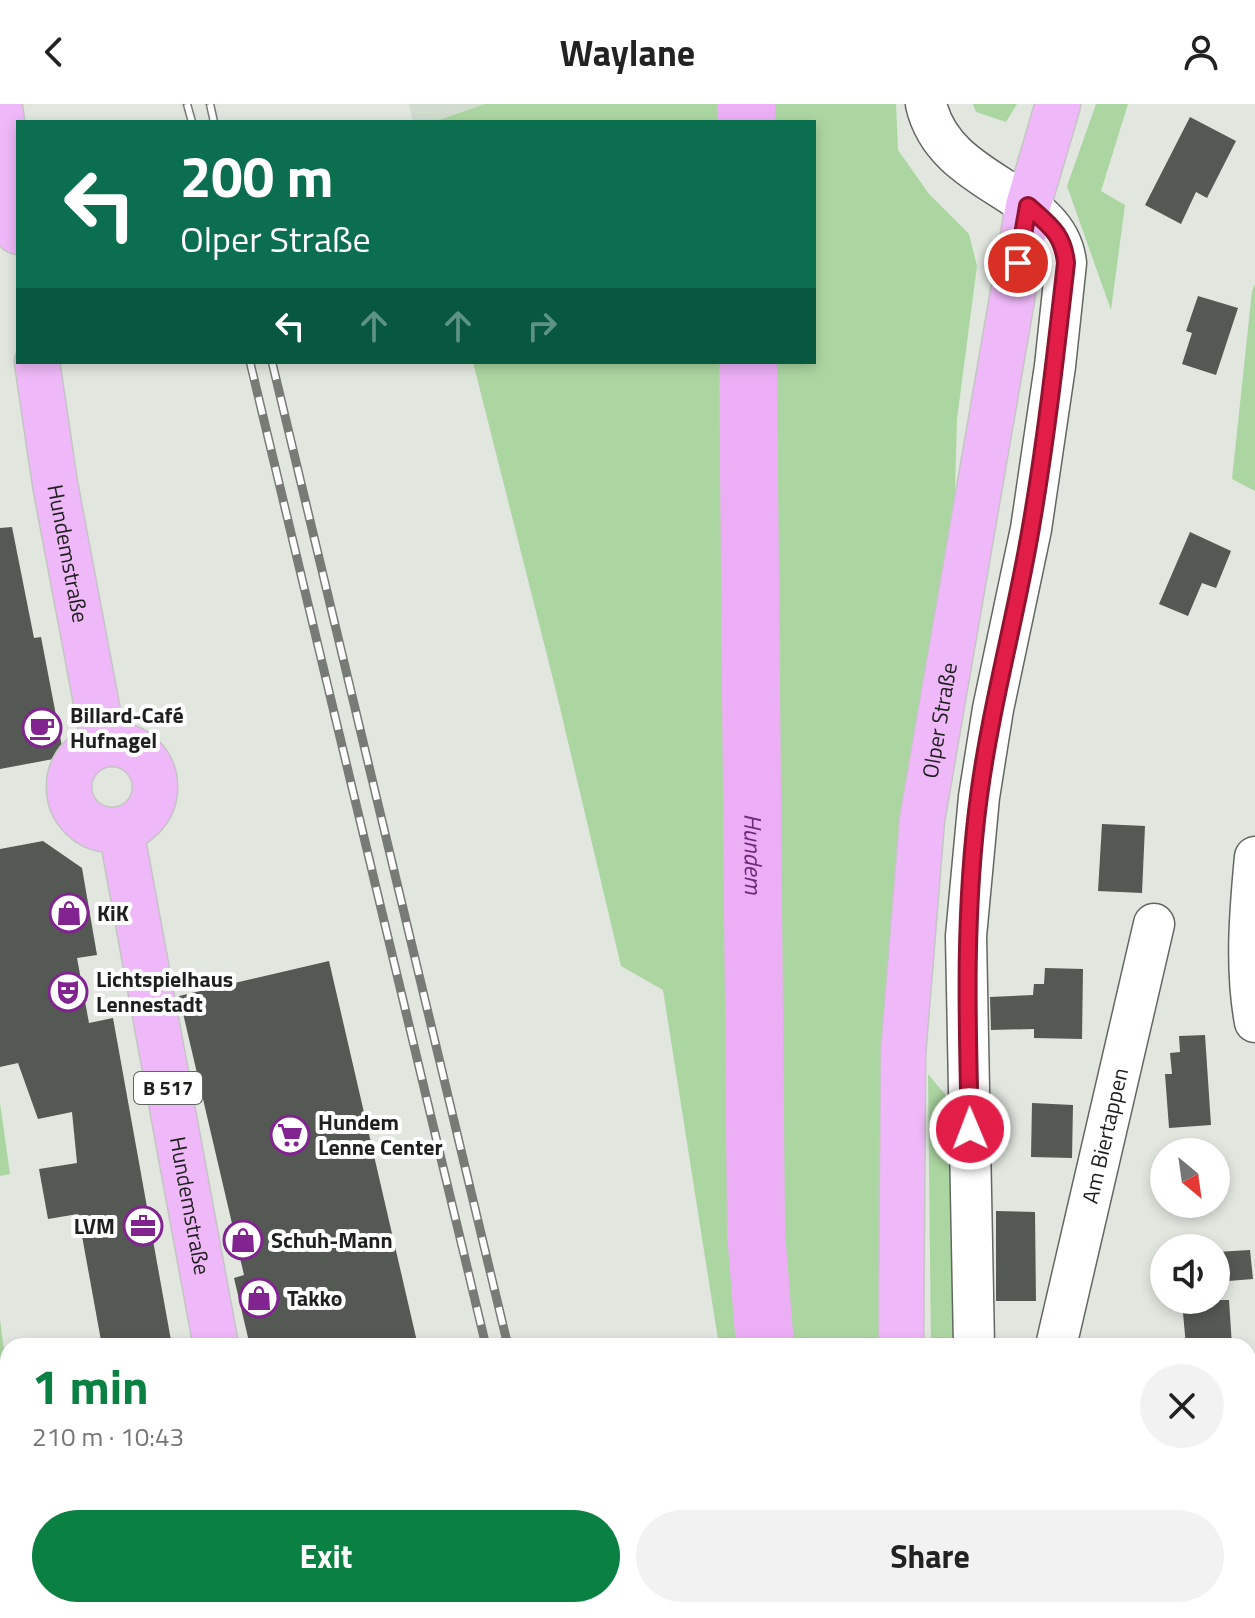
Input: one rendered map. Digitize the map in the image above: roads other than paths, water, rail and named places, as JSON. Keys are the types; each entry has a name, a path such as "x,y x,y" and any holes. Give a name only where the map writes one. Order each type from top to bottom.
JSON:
{"main road":[{"name":"Olper Straße","path":"901,1338 903,1054 922,820 1028,206 1058,104"},
{"path":"0,108 16,218"},
{"name":"Hundemstraße","path":"37,364 55,484 104,744"},
{"path":"117,743 131,747 151,765 155,779 156,792 144,817 121,830 107,830 82,819 69,795 73,768 91,749 104,744 117,743"},
{"name":"Hundemstraße","path":"121,830 215,1338"}],"street":[{"path":"926,104 938,136 956,157 1028,206 1059,234 1066,263 1055,366 1031,529 993,709 979,797 966,936 974,1338"},
{"path":"1255,857 1250,907 1255,1022"},
{"name":"Am Biertappen","path":"1058,1338 1154,924"}],"waterway":[{"name":"Hundem","path":"746,104 746,120"},
{"name":"Hundem","path":"748,364 756,1232 764,1338"}],"railway":[{"path":"187,104 191,120"},
{"path":"210,104 214,120"},
{"path":"250,364 484,1338"},
{"path":"272,364 506,1338"}],"place":[{"name":"Billard-Café Hufnagel","path":"42,728"},
{"name":"KiK","path":"69,913"},
{"name":"Lichtspielhaus Lennestadt","path":"68,992"},
{"name":"Hundem Lenne Center","path":"290,1135"},
{"name":"LVM","path":"143,1226"},
{"name":"Schuh-Mann","path":"243,1240"},
{"name":"Takko","path":"259,1298"}]}
